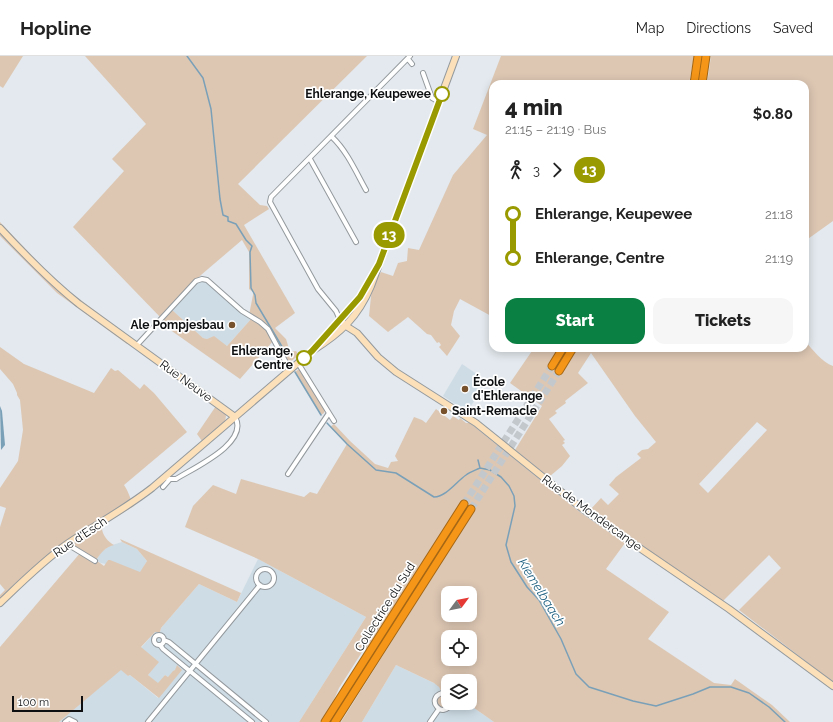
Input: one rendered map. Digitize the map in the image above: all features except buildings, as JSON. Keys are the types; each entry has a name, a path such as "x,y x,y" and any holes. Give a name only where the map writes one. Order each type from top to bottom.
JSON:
{"highway":[{"path":"695,80 698,56"},
{"path":"703,80 706,56"},
{"path":"552,366 561,352"},
{"path":"559,371 571,352"},
{"name":"Collectrice du Sud","path":"326,722 464,504"},
{"name":"Collectrice du Sud","path":"335,722 471,509"}],"main road":[{"path":"379,264 456,56"},
{"name":"Rue Neuve","path":"0,228 37,268 60,288 235,417"},
{"name":"Rue d'Esch","path":"0,602 50,556 168,478 235,417 312,351 345,315 366,288 379,264"},
{"name":"Rue d'Esch","path":"312,351 331,339 351,320 365,300 379,264"},
{"path":"345,315 351,320"},
{"name":"Rue de Mondercange","path":"340,320 357,333 378,357 396,372 476,423 584,510 729,609 833,686"},
{"name":"Rue de Mondercange","path":"351,320 357,333"}],"street":[{"path":"340,320 336,311 318,289 270,202 271,197 332,137 409,57 412,64"},
{"path":"423,73 432,98 439,102"},
{"path":"332,137 340,144 366,190"},
{"path":"310,159 356,242"},
{"path":"136,345 196,281 202,279 207,280 242,311 260,322 268,329 290,370"},
{"path":"336,311 345,315"},
{"path":"298,363 334,421"},
{"path":"288,474 329,413"},
{"name":"Rue d'Esch","path":"163,487 168,478 176,479 216,455 232,441 238,430 238,422 235,417"},
{"path":"67,544 95,561"},
{"path":"262,570 271,571 274,579 272,584 267,587 260,585 256,580 257,574 262,570"},
{"path":"148,722 260,585"},
{"path":"252,722 189,671 160,645 157,645 154,640 156,637 158,635 161,636 164,640 169,642 266,722"},
{"path":"160,645 164,640"},
{"path":"430,722 439,709 434,702 436,697 441,694"},
{"path":"65,722 70,719 75,722"}],"shaded area":[{"path":"0,56 23,56 3,88 0,86"},
{"path":"85,56 367,56 238,184 260,205 267,206 269,209 244,225 295,313 275,328 286,339 290,352 296,351 299,355 290,362 285,360 274,340 240,379 159,322 161,318 73,227 124,171 112,159 146,124","holes":["242,240 249,252 249,289 253,292 249,315 252,318 227,346 214,336 207,339 203,338 171,309 201,275"]},
{"path":"501,56 694,56 690,80 492,80"},
{"path":"711,56 833,56 833,221 809,238 809,80 708,80"},
{"path":"489,87 489,315 460,299 454,311 451,325 460,336 447,356 439,347 441,345 439,342 437,343 431,335 427,334 408,317 388,332 369,316 372,287 381,272 393,276 398,263 407,261 408,248 419,250 453,175 487,135 473,129"},
{"path":"0,222 59,284 132,338 127,344 57,293 0,236"},
{"path":"201,275 252,318 227,346 213,337 207,339 203,338 171,309"},
{"path":"809,346 821,359 833,366 833,682 739,610 781,568 769,555 723,601 590,510 601,498 608,505 619,494 609,485 616,477 641,458 637,454 642,450 648,449 656,442 635,416 591,353 578,373 588,383 565,401 566,403 555,411 557,413 549,419 565,440 563,441 565,443 562,445 570,456 562,466 549,477 515,450 542,406 510,383 531,352 557,352 549,365 561,373 575,352 809,352","holes":["757,422 767,430 708,493 699,484"]},
{"path":"0,347 24,364 94,393 111,368 115,371 118,370 140,389 144,384 154,393 187,432 124,485 134,506 102,526 105,537 114,545 106,549 96,560 104,566 108,560 110,560 140,572 147,561 137,549 122,542 120,539 241,593 237,602 199,584 161,628 160,632 155,632 141,647 159,662 148,675 158,683 165,675 168,677 175,670 177,665 182,670 159,698 130,675 128,676 121,670 59,722 0,722 0,647 81,552 67,544 0,602 0,595 5,590 0,584 0,527 6,508 0,506 0,488 18,461 23,430 20,400 13,384 0,369"},
{"name":"École d'Ehlerange","path":"462,364 487,381 467,412 443,396"},
{"path":"299,369 325,410 321,415 295,372"},
{"path":"216,406 224,411 226,416 225,422 202,441 197,434"},
{"path":"436,409 450,420 453,416 459,420 460,418 466,423 470,423 581,513 625,543 606,569 669,612 648,639 714,683 731,685 735,679 772,705 790,722 494,722 477,710 477,674 441,674 441,691 434,683 396,665 362,722 341,722 474,511 462,502 366,650 364,649 339,688 332,704 320,722 299,722 366,617 258,559 185,527 193,506 213,485 236,494 241,479 304,497 310,492 317,494 347,444 330,427 334,424 375,464 388,468 391,462 398,461 395,456 414,417 426,423"},
{"path":"122,542 137,549 147,561 140,573 108,560 106,564 96,560 101,552 109,546"},
{"path":"258,559 366,617 299,722 59,722 121,669 158,698 177,668 168,677 165,675 158,684 148,675 158,662 141,648 155,632 160,632 161,628 199,584 237,602"},
{"path":"396,665 438,685 441,695 435,705 441,704 441,710 477,710 494,722 362,722"},
{"path":"441,694 441,710 434,702"}],"water":[{"path":"0,406 2,411 5,445 1,450"}],"waterway":[{"path":"187,56 203,78 211,109 223,215 228,217 228,221 236,224 246,240 252,246 250,252 251,288 255,295 256,303 287,355"},
{"path":"295,372 321,415"},
{"name":"Kiemelbaach","path":"327,423 347,444 376,470 396,473 434,497 443,494 466,475 480,468 490,470 501,477 509,486 514,496 515,506 506,545 511,562 527,587 539,600 561,639 576,674 589,687 633,701 656,706 710,687 731,687 749,693 769,707 785,722"},
{"path":"478,460 480,468"}],"tunnel":[{"path":"464,504 552,366"},
{"path":"471,509 559,371"}],"bus line":[{"name":"13","path":"304,358 360,297 379,264 442,94"}],"place":[{"name":"Ehlerange, Keupewee","path":"442,94"},
{"name":"Ale Pompjesbau","path":"232,325"},
{"name":"Ehlerange, Centre","path":"304,358"},
{"name":"École d'Ehlerange","path":"465,389"},
{"name":"Saint-Remacle","path":"444,411"}]}
